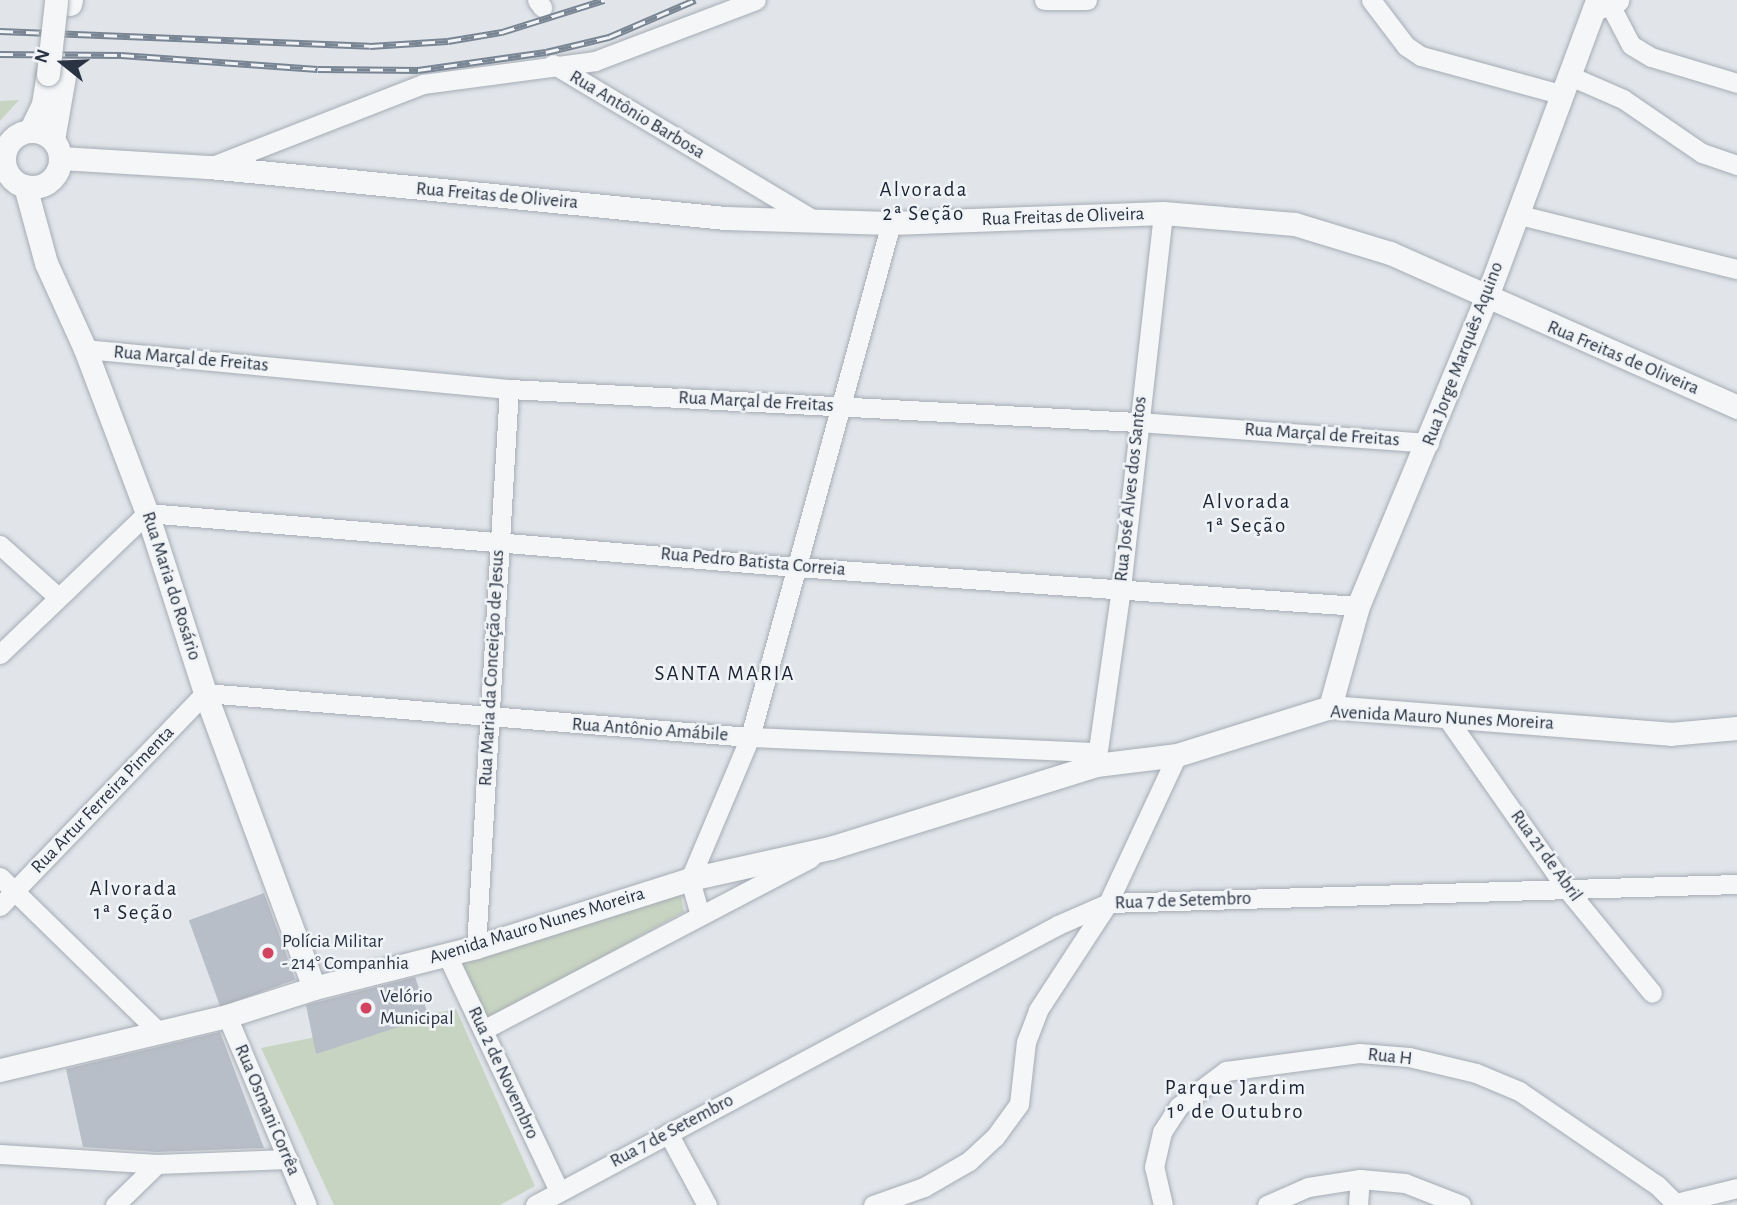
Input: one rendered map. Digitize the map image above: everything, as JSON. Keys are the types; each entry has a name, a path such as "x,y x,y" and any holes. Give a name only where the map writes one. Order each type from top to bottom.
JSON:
{"street":[{"path":"553,64 595,61 637,48 757,0"},
{"path":"1044,0 1087,0"},
{"path":"1371,0 1406,46 1421,56 1623,99 1702,153 1737,165"},
{"path":"56,75 30,131 16,136 7,148 4,174 25,186 46,184 59,168 56,75 63,1"},
{"path":"1604,3 1631,45 1651,57 1737,82"},
{"name":"Rua Jorge Marquês Aquino","path":"1330,708 1358,606 1429,443 1486,299 1564,85 1604,3"},
{"name":"Rua Antônio Barbosa","path":"209,167 424,84 553,64 815,221"},
{"path":"30,131 57,149"},
{"name":"Rua Freitas de Oliveira","path":"57,149 209,167 725,218 891,223 1163,213 1295,224 1390,253 1486,299 1737,407"},
{"name":"Rua Maria do Rosário","path":"25,186 46,264 85,349 147,513 205,693 314,988"},
{"name":"Rua José Alves dos Santos","path":"1096,758 1121,588 1137,422 1163,213"},
{"path":"1516,214 1737,269"},
{"path":"700,915 690,879 750,737 891,223"},
{"name":"Rua Marçal de Freitas","path":"85,349 509,389 1137,422 1429,443"},
{"name":"Rua Maria da Conceição de Jesus","path":"476,947 509,389"},
{"path":"0,654 147,513"},
{"name":"Rua Pedro Batista Correia","path":"147,513 499,540 796,567 1358,606"},
{"path":"0,545 58,597"},
{"name":"Rua Antônio Amábile","path":"205,693 489,719 1096,758"},
{"name":"Rua Artur Ferreira Pimenta","path":"0,906 205,693"},
{"name":"Avenida Mauro Nunes Moreira","path":"0,1070 158,1030 227,1016 314,988 476,947 690,879 831,848 1096,758 1177,755 1330,708 1670,734 1737,728"},
{"name":"Rua 21 de Abril","path":"1445,715 1567,889 1652,993"},
{"path":"873,1205 925,1187 969,1161 995,1137 1019,1104 1026,1042 1038,1010 1108,903 1177,755"},
{"name":"Avenida Mauro Nunes Moreira","path":"483,1030 831,848"},
{"path":"0,877 158,1030"},
{"name":"Rua 7 de Setembro","path":"535,1205 1058,925 1108,903 1737,884"},
{"name":"Rua 2 de Novembro","path":"447,955 559,1191"},
{"name":"Rua Osmani Corrêa","path":"227,1016 307,1205"},
{"name":"Rua H","path":"1163,1205 1154,1167 1163,1132 1179,1106 1226,1071 1359,1054 1409,1057 1476,1073 1519,1091 1676,1204"},
{"path":"668,1133 707,1205"},
{"path":"0,1154 157,1164 288,1159"},
{"path":"115,1205 157,1164"},
{"path":"1267,1205 1308,1187 1360,1180 1405,1183 1461,1205"},
{"path":"1358,1205 1360,1180"},
{"path":"1676,1204 1737,1188"}],"green space":[{"path":"19,100 0,121 0,101"},
{"path":"680,889 684,912 484,1022 455,959"},
{"path":"456,1009 535,1186 500,1205 334,1205 261,1048"}],"building":[{"path":"264,893 295,979 220,1007 189,920"},
{"name":"Velório Municipal","path":"415,977 429,1017 316,1054 306,1005"},
{"path":"220,1032 264,1148 157,1152 83,1147 66,1069"}],"railway":[{"path":"0,31 370,46 448,41 502,32 604,0"},
{"path":"0,54 121,55 318,69 418,70 546,52 609,37 695,0"}],"place":[{"name":"Polícia Militar - 214° Companhia","path":"268,953"},
{"name":"Velório Municipal","path":"366,1008"}],"district":[{"name":"Alvorada 2ª Seção","path":"924,202"},
{"name":"Alvorada 1ª Seção","path":"1247,514"},
{"name":"SANTA MARIA","path":"725,674"},
{"name":"Alvorada 1ª Seção","path":"134,901"},
{"name":"Parque Jardim 1º de Outubro","path":"1236,1100"}]}
